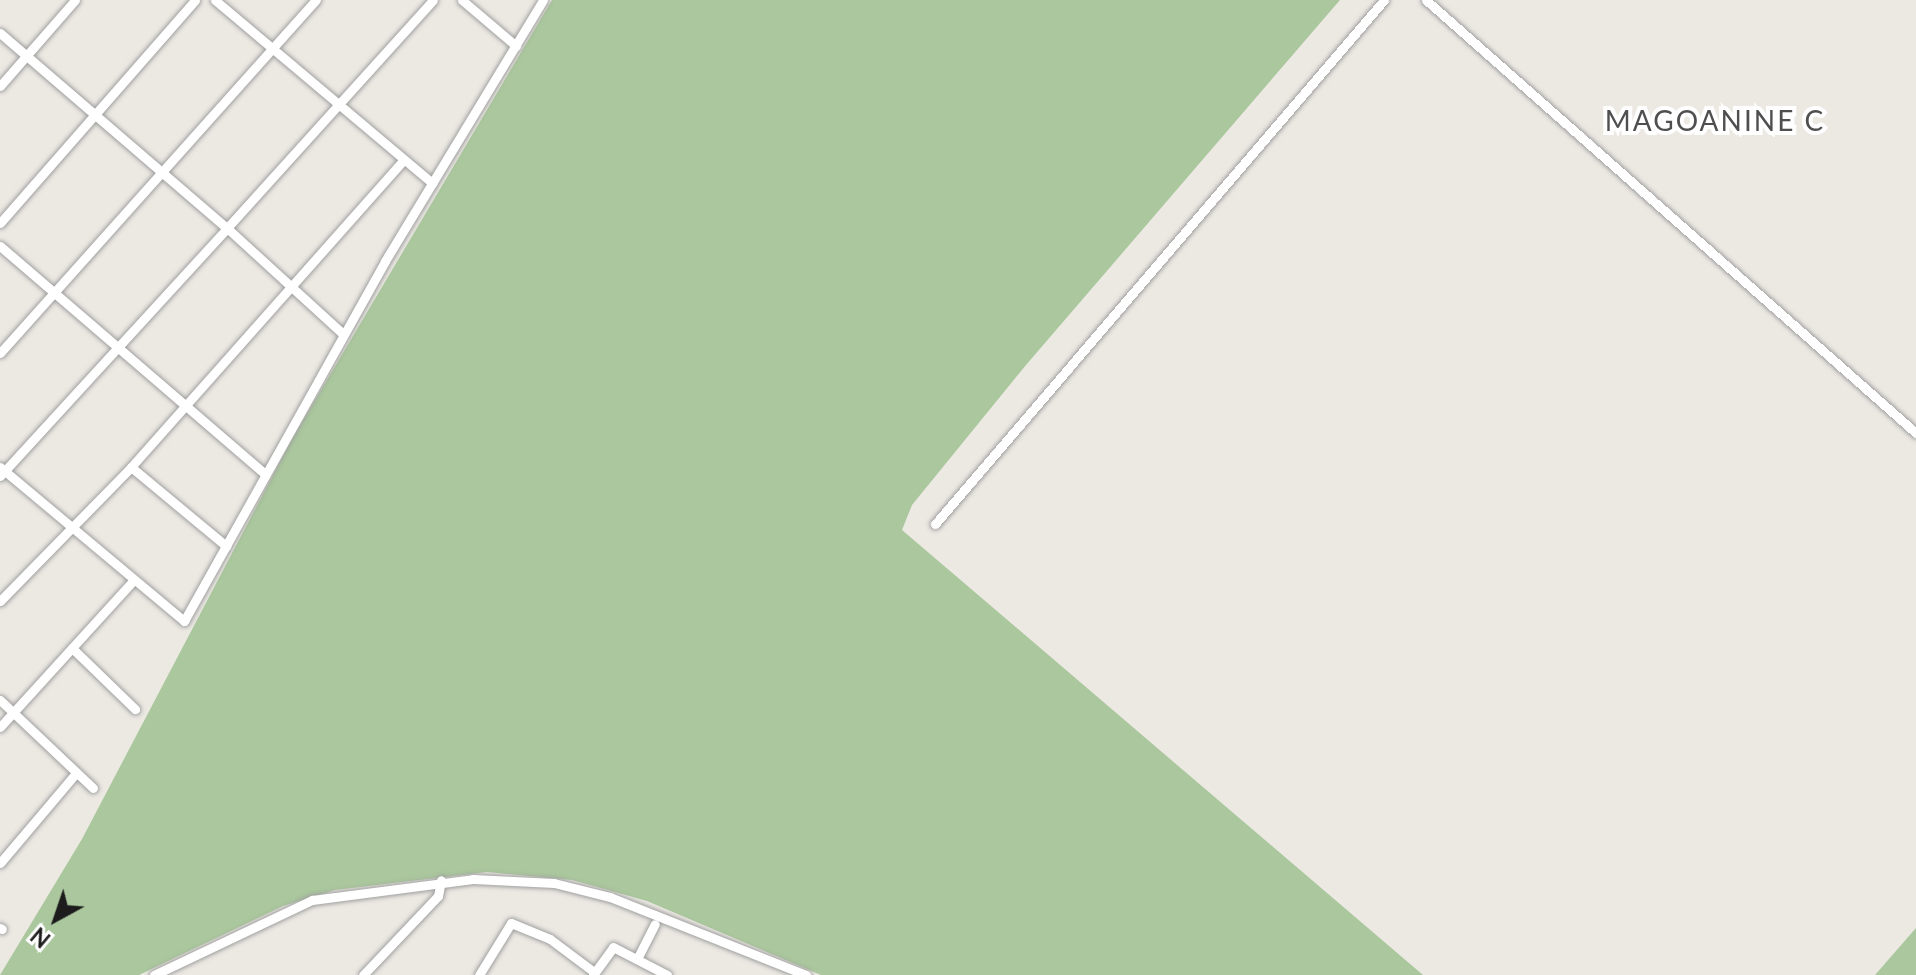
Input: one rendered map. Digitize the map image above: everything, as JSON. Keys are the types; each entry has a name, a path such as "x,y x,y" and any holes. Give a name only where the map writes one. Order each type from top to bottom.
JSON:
{"street":[{"path":"0,86 75,0"},
{"path":"0,223 195,0"},
{"path":"215,0 337,109 432,183"},
{"path":"0,353 316,0"},
{"path":"433,0 337,109 2,472 132,582 184,621 343,334 543,0"},
{"path":"462,0 516,46"},
{"path":"935,524 1384,0"},
{"path":"1426,0 1916,433"},
{"path":"0,33 161,170 343,334"},
{"path":"0,601 131,467 292,291 402,162"},
{"path":"0,246 183,408 265,474"},
{"path":"131,467 226,546"},
{"path":"0,727 132,582"},
{"path":"72,648 135,709"},
{"path":"0,700 93,788"},
{"path":"0,863 76,773"},
{"path":"363,975 438,896 441,880"},
{"path":"154,975 286,909 441,880 579,888 667,915 806,975"},
{"path":"479,975 511,923 550,939 593,974 610,948 667,975"},
{"path":"637,959 655,924"}],"green space":[{"path":"552,0 1340,0 1026,365 912,505 902,530 1423,975 821,975 647,901 572,880 487,872 335,890 283,906 139,975 0,975 82,839 292,439"},
{"path":"1916,928 1916,975 1875,975"}],"district":[{"name":"MAGOANINE C","path":"1715,120"}]}
